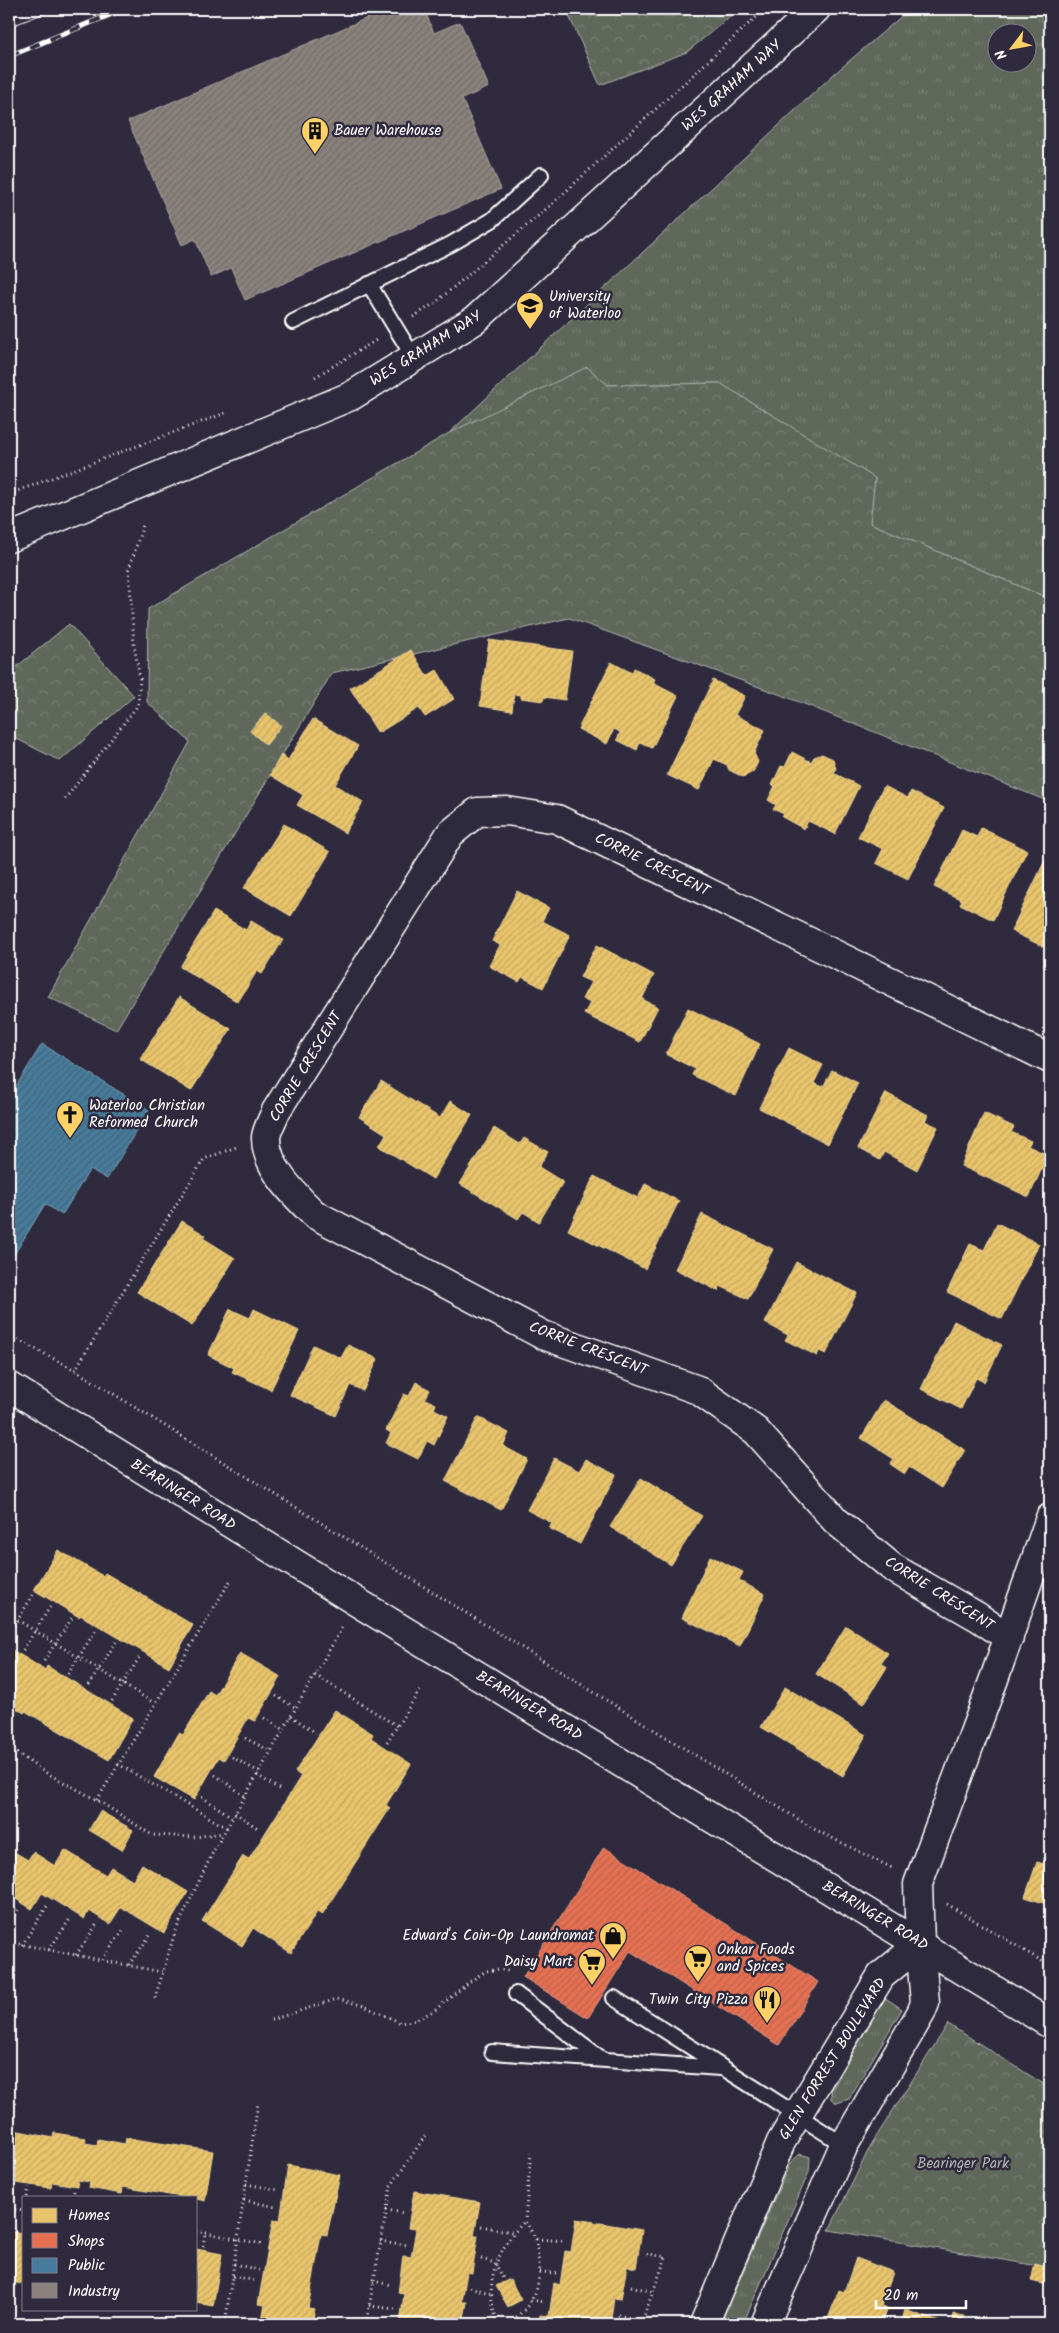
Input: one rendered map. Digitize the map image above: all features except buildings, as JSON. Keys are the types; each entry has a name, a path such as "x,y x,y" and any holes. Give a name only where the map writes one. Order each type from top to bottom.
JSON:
{"street":[{"name":"WES GRAHAM WAY","path":"9,538 352,396 475,320 816,9"},
{"name":"CORRIE CRESCENT","path":"1009,1638 978,1617 893,1568 836,1521 756,1431 698,1390 543,1335 314,1214 288,1188 273,1164 266,1136 276,1112 450,834 477,812 507,811 557,819 1050,1059"},
{"name":"BEARINGER ROAD","path":"9,1386 357,1602 1050,2024"},
{"name":"CORRIE CRESCENT","path":"920,1944 918,1884 1009,1638 1050,1518"},
{"name":"GLEN FORREST BOULEVARD","path":"704,2324 781,2142 881,1976 920,1944"},
{"path":"765,2324 844,2145 925,2003 920,1944"}],"lane":[{"path":"293,322 451,244 492,220 541,174"},
{"path":"369,284 414,358"},
{"path":"516,1994 603,2059"},
{"path":"614,1998 844,2145"},
{"path":"492,2052 721,2068"}],"path":[{"path":"65,799 138,705 140,679 134,645 130,569 143,525"},
{"path":"75,1370 204,1159 266,1136"},
{"path":"9,1335 75,1370 814,1829 900,1872"},
{"path":"96,1800 232,1578"},
{"path":"9,1634 33,1595"},
{"path":"155,1998 174,1932 226,1828 357,1602"},
{"path":"23,1650 50,1607"},
{"path":"9,1615 154,1703"},
{"path":"44,1662 72,1618"},
{"path":"68,1674 96,1630"},
{"path":"89,1685 116,1642"},
{"path":"112,1701 139,1658"},
{"path":"315,1675 397,1726"},
{"path":"387,1742 420,1690"},
{"path":"276,1696 296,1708"},
{"path":"291,1716 316,1733"},
{"path":"264,1718 283,1730"},
{"path":"245,1738 270,1751"},
{"path":"9,1747 42,1770 96,1800 152,1835 196,1837 224,1832"},
{"path":"232,1757 282,1791"},
{"path":"118,1764 226,1828"},
{"path":"214,1775 245,1796"},
{"path":"202,1798 232,1817"},
{"path":"235,1813 259,1829"},
{"path":"946,1903 1050,1966"},
{"path":"22,1945 47,1906"},
{"path":"9,1923 18,1910"},
{"path":"49,1950 70,1919"},
{"path":"76,1955 97,1924"},
{"path":"102,1960 124,1929"},
{"path":"129,1966 151,1934"},
{"path":"9,1942 162,1972"},
{"path":"271,2020 337,1999 362,2005 401,2023 416,2020 435,2010 469,1982 486,1971 499,1969 515,1974 516,1994"},
{"path":"247,2324 226,2322 258,2103"},
{"path":"366,2324 391,2186 425,2136"},
{"path":"498,2324 493,2312 492,2294 495,2263 513,2232 524,2221 531,2154"},
{"path":"246,2184 279,2190"},
{"path":"10,2210 15,2185"},
{"path":"27,2196 29,2187"},
{"path":"73,2196 74,2191"},
{"path":"244,2200 276,2206"},
{"path":"386,2210 404,2213"},
{"path":"509,2324 532,2300 536,2292 540,2272 536,2239 524,2221"},
{"path":"481,2226 513,2232"},
{"path":"198,2231 262,2244"},
{"path":"203,2246 205,2233"},
{"path":"536,2239 566,2241"},
{"path":"380,2242 407,2245"},
{"path":"618,2315 642,2323 666,2257 644,2253"},
{"path":"481,2259 495,2263 503,2278"},
{"path":"234,2264 259,2270"},
{"path":"540,2272 557,2273"},
{"path":"233,2276 256,2281"},
{"path":"373,2281 391,2285"},
{"path":"631,2286 653,2292"},
{"path":"470,2287 492,2294"},
{"path":"532,2300 545,2302"},
{"path":"369,2306 394,2309"}],"green space":[{"path":"566,9 739,9 687,52 600,85"},
{"path":"910,9 1050,9 1050,599 869,523 720,383 608,385 449,433 834,74"},
{"path":"587,367 608,385 720,383 875,478 870,523 1050,599 1050,802 784,696 569,618 332,673 116,1030 48,997 190,742 147,702 148,609 449,433"},
{"path":"69,624 134,696 60,761 9,735 9,673"},
{"path":"884,1997 902,2009 849,2099 837,2103 831,2099 831,2091"},
{"name":"Bearinger Park","path":"948,2024 1050,2088 1050,2268 829,2230 871,2145"},
{"path":"800,2154 810,2157 809,2172 743,2324 720,2324 790,2163"}],"tram line":[{"path":"9,27 55,9"}],"railway":[{"path":"9,56 124,9"}],"place":[{"name":"Bauer Warehouse","path":"315,155"},
{"name":"University of Waterloo","path":"530,330"},
{"name":"Waterloo Christian Reformed Church","path":"70,1139"},
{"name":"Edward's Coin-Op Laundromat","path":"613,1960"},
{"name":"Onkar Foods and Spices","path":"698,1983"},
{"name":"Daisy Mart","path":"592,1986"},
{"name":"Twin City Pizza","path":"767,2024"}]}
